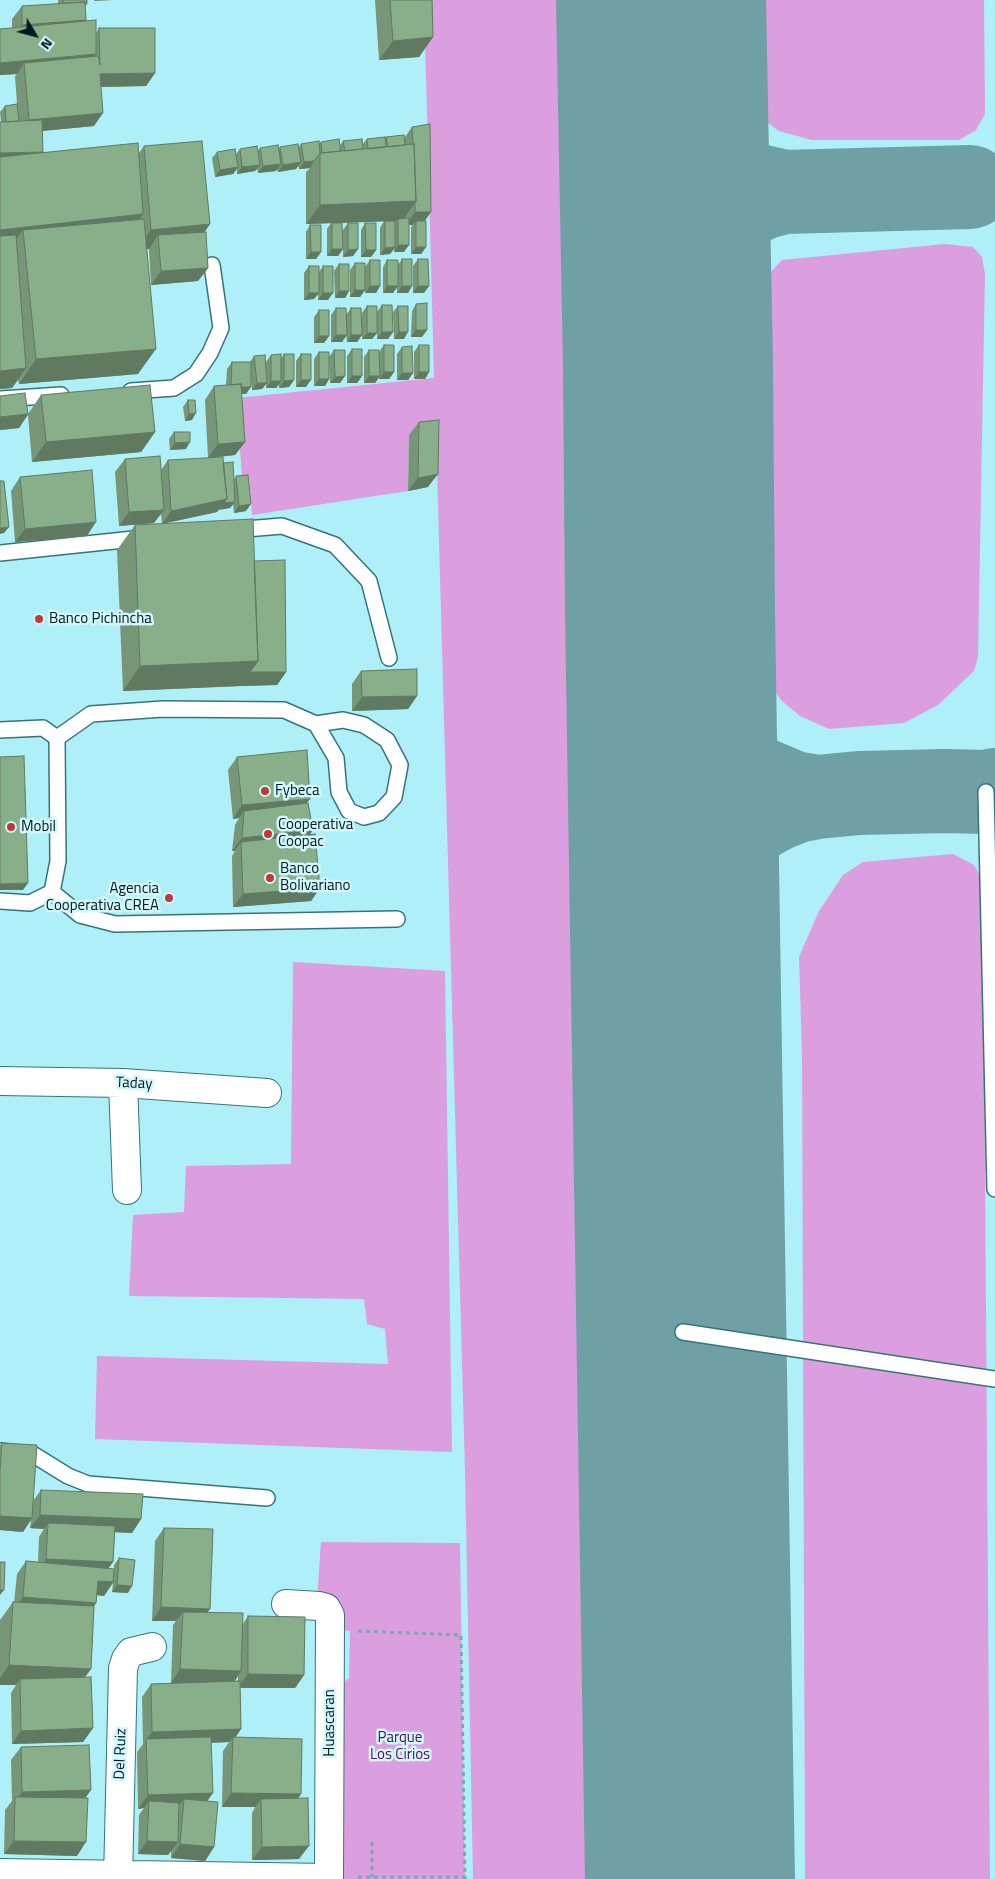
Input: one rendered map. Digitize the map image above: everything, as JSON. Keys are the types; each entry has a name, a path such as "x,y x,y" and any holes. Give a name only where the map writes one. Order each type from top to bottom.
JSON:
{"street":[{"name":"Taday","path":"0,1081 123,1083 267,1094"},
{"path":"123,1083 127,1190"},
{"name":"Huascaran","path":"286,1604 320,1606 326,1608 330,1615 337,1878"},
{"name":"Del Ruiz","path":"118,1877 123,1668 131,1652 152,1647"},
{"path":"0,1873 118,1877 337,1878"}],"lane":[{"path":"117,391 174,388 196,374 210,353 221,328 212,265"},
{"path":"0,399 78,394"},
{"path":"217,530 282,526 335,545 369,581 389,658"},
{"path":"0,553 158,536"},
{"path":"57,738 90,714 163,709 284,710 316,724 343,720 364,725 387,740 400,765 394,796 379,813 364,817 348,811 339,792 336,758 316,724"},
{"path":"0,730 44,728 57,738"},
{"path":"52,892 58,861 57,738"},
{"path":"986,792 995,1189"},
{"path":"0,902 30,903 52,892"},
{"path":"52,892 80,914 115,924 397,919"},
{"path":"683,1332 995,1379"},
{"path":"0,1451 34,1455 68,1476 88,1484 267,1498"}],"path":[{"path":"337,1878 465,1878 461,1635 350,1630"},
{"path":"372,1842 372,1878"}],"green space":[{"path":"424,0 568,0 596,1879 473,1879 465,1471 436,433 409,435 408,491 252,515 249,476 242,476 236,398 434,378"},
{"path":"763,0 984,0 985,114 976,130 959,140 812,140 779,131 767,122"},
{"path":"945,244 973,247 982,257 985,274 978,657 974,671 938,705 904,723 829,729 800,716 781,700 757,663 760,297 771,272 782,260"},
{"path":"953,854 974,865 983,880 990,1879 805,1879 802,1054 799,957 819,911 843,875 863,862"},
{"path":"293,962 445,971 452,1452 95,1439 97,1356 388,1364 385,1329 367,1324 364,1299 129,1296 133,1215 184,1212 186,1166 291,1164"},
{"name":"Parque Los Cirios","path":"321,1542 460,1543 465,1879 336,1879 335,1690 349,1678 350,1631 336,1629 317,1600"}],"building":[{"path":"63,0 87,0 87,4 85,2 63,3"},
{"path":"390,0 432,0 433,37 393,41"},
{"path":"85,2 86,20 22,25 22,6"},
{"path":"96,20 96,54 0,63 0,29"},
{"path":"99,28 155,28 155,73 100,74 103,113 29,120 24,63 98,56 100,65"},
{"path":"17,104 19,121 6,122 5,106"},
{"path":"42,120 43,152 0,153 0,122"},
{"path":"430,124 431,212 415,212 412,127"},
{"path":"404,135 405,145 388,147 386,137"},
{"path":"385,137 386,147 368,149 367,139"},
{"path":"339,139 341,151 322,153 321,142"},
{"path":"362,139 363,149 345,151 343,141"},
{"path":"202,141 210,224 151,230 144,146"},
{"path":"319,141 320,153 314,161 304,162 301,144"},
{"path":"138,143 143,214 0,230 0,157"},
{"path":"298,144 301,162 283,165 280,147"},
{"path":"414,144 416,201 320,205 320,153"},
{"path":"278,145 281,164 263,166 260,148"},
{"path":"257,146 260,165 242,167 240,149"},
{"path":"235,149 238,167 220,170 217,152"},
{"path":"409,218 409,245 398,245 398,219"},
{"path":"144,219 156,349 36,359 23,230"},
{"path":"385,221 395,221 395,247 385,248"},
{"path":"416,221 426,221 426,247 416,247"},
{"path":"332,223 342,223 343,249 332,249"},
{"path":"348,223 358,223 358,249 348,250"},
{"path":"365,223 376,223 376,250 366,250"},
{"path":"310,225 321,225 321,252 311,252"},
{"path":"206,232 208,268 161,271 158,235"},
{"path":"16,235 26,368 0,371 0,236"},
{"path":"402,259 412,259 412,286 402,286"},
{"path":"418,259 428,259 429,286 418,286"},
{"path":"370,260 380,260 380,286 370,286"},
{"path":"387,260 398,260 398,286 387,286"},
{"path":"355,263 365,263 365,290 355,290"},
{"path":"339,264 349,264 349,291 339,291"},
{"path":"309,266 319,266 319,293 309,293"},
{"path":"323,266 333,266 333,293 323,293"},
{"path":"427,303 427,330 416,330 416,304"},
{"path":"382,305 392,305 393,332 382,332"},
{"path":"367,306 377,306 377,333 367,333"},
{"path":"398,306 408,306 408,332 399,332"},
{"path":"336,308 346,308 347,335 336,335"},
{"path":"351,308 361,308 362,335 351,335"},
{"path":"319,310 329,310 329,336 319,336"},
{"path":"384,345 394,345 394,372 384,372"},
{"path":"419,345 429,345 429,372 419,372"},
{"path":"412,346 413,373 402,373 402,347"},
{"path":"352,349 362,349 362,376 352,376"},
{"path":"334,350 345,350 345,376 335,377"},
{"path":"369,350 379,350 380,376 369,376"},
{"path":"319,352 329,352 329,379 319,379"},
{"path":"281,354 281,381 271,381 271,355"},
{"path":"284,354 294,354 294,380 284,381"},
{"path":"301,354 311,354 311,380 301,380"},
{"path":"265,355 267,383 257,383 254,356"},
{"path":"232,362 251,362 251,387 241,387 241,384 231,385"},
{"path":"241,384 245,442 218,444 214,386"},
{"path":"150,385 155,432 46,442 41,395"},
{"path":"25,393 28,414 0,417 0,396"},
{"path":"188,400 195,400 196,413 189,414"},
{"path":"439,420 438,474 418,478 419,422"},
{"path":"174,432 190,432 190,442 175,443"},
{"path":"160,456 164,510 129,512 125,459"},
{"path":"223,457 227,499 171,511 168,460"},
{"path":"233,462 235,502 224,503 227,499 223,463"},
{"path":"92,470 96,522 25,529 20,477"},
{"path":"248,475 251,504 239,506 236,476"},
{"path":"0,481 4,481 9,527 0,528"},
{"path":"253,519 258,661 140,666 135,525"},
{"path":"285,560 286,672 250,672 258,661 254,561"},
{"path":"417,669 417,696 362,697 361,671"},
{"name":"Fybeca","path":"307,750 310,799 242,805 237,757"},
{"name":"Mobil","path":"24,756 28,883 0,884 0,757"},
{"path":"308,803 313,830 242,838 244,811"},
{"name":"Banco Bolivariano","path":"315,834 320,888 243,894 241,842"},
{"path":"2,1443 37,1445 32,1518 0,1516"},
{"path":"41,1490 143,1494 141,1519 40,1515"},
{"path":"48,1523 115,1526 113,1562 46,1559"},
{"path":"164,1528 213,1529 210,1609 161,1607"},
{"path":"119,1558 135,1560 132,1586 117,1585"},
{"path":"26,1561 114,1569 113,1582 98,1581 96,1603 23,1597"},
{"path":"0,1562 5,1562 4,1590 0,1590"},
{"path":"13,1602 94,1606 91,1669 9,1665"},
{"path":"183,1612 243,1613 241,1671 180,1669"},
{"path":"248,1616 305,1617 304,1675 248,1674"},
{"path":"91,1677 93,1728 21,1731 20,1679"},
{"path":"240,1681 241,1729 152,1732 151,1684"},
{"path":"211,1737 213,1793 148,1795 146,1739"},
{"path":"233,1737 302,1739 301,1794 231,1793"},
{"path":"89,1745 91,1790 22,1792 21,1747"},
{"path":"15,1797 88,1798 86,1842 14,1841"},
{"path":"308,1798 309,1846 262,1847 261,1799"},
{"path":"184,1799 218,1802 214,1847 180,1844"},
{"path":"149,1801 179,1803 178,1842 147,1841"}],"taxiway":[{"path":"662,60 677,107 692,137 713,162 733,176 758,186 784,192 970,187"},
{"path":"668,365 674,301 682,269 704,237 722,220 743,206 784,192"},
{"path":"670,612 681,686 696,720 714,746 736,766 755,777 793,793 817,797 859,793 986,792 995,790"},
{"path":"677,974 679,943 684,918 694,887 714,856 743,827 776,809 796,801 817,797"}],"runway":[{"path":"661,0 690,1879"}],"place":[{"name":"Banco Pichincha","path":"39,619"},
{"name":"Fybeca","path":"265,791"},
{"name":"Mobil","path":"11,827"},
{"name":"Cooperativa Coopac","path":"268,834"},
{"name":"Banco Bolivariano","path":"270,878"},
{"name":"Agencia Cooperativa CREA","path":"169,898"}]}
